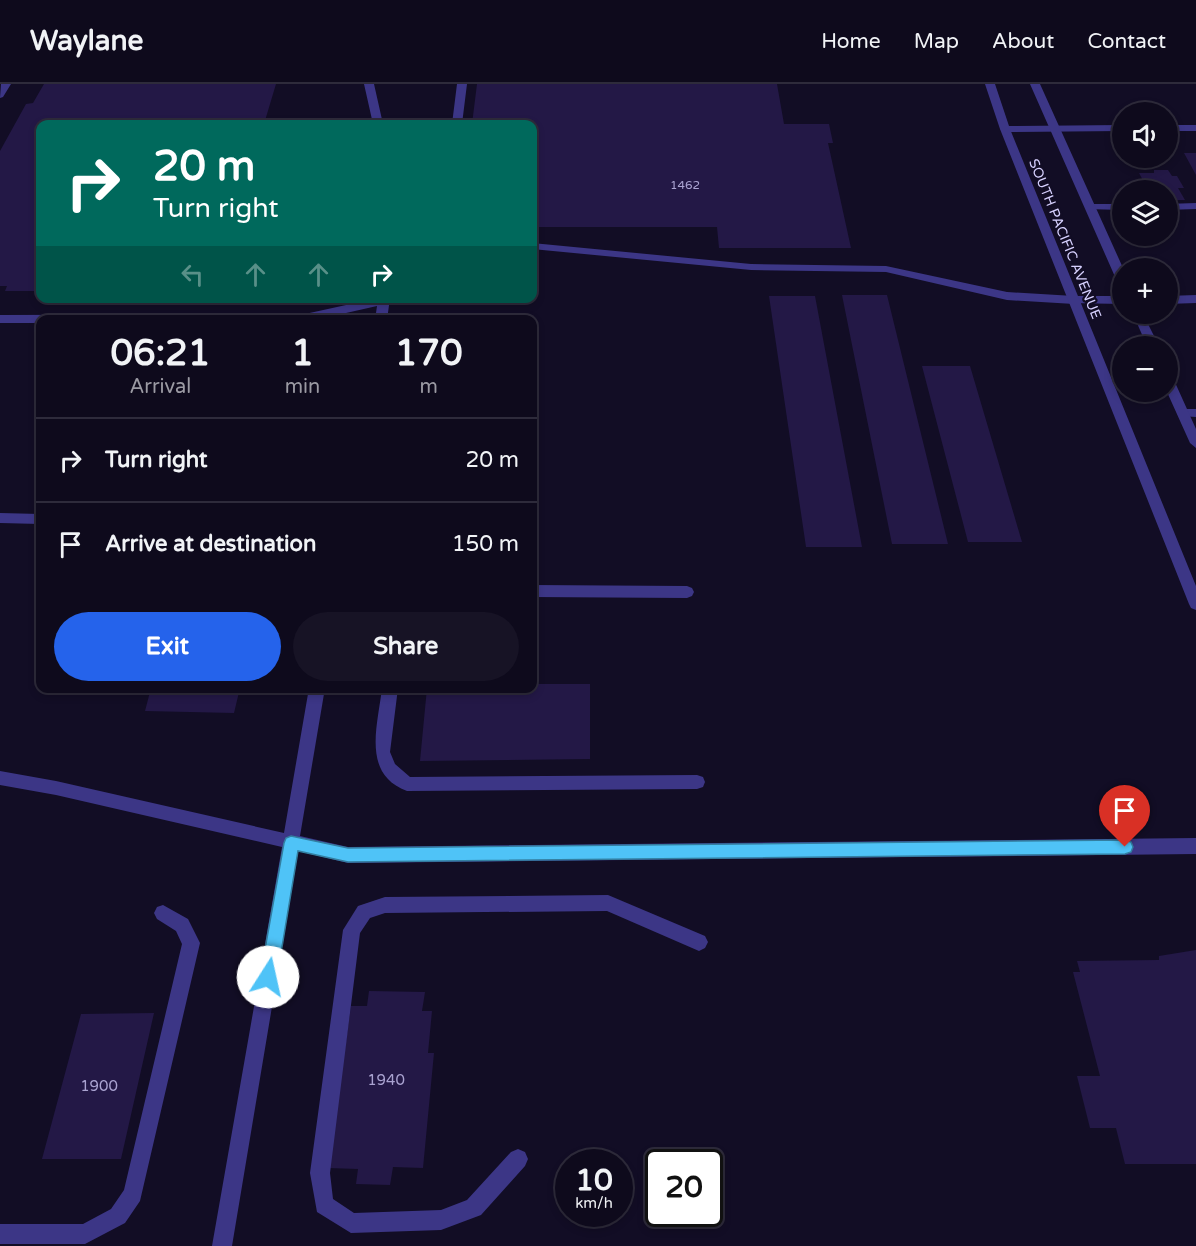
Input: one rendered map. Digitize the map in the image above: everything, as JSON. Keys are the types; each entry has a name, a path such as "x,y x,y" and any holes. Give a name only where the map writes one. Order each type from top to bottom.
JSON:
{"street":[{"path":"0,95 6,84"},
{"path":"369,84 377,120"},
{"path":"458,120 462,84"},
{"name":"SOUTH PACIFIC AVENUE","path":"990,84 1005,129 1196,604"},
{"path":"1035,84 1113,258"},
{"path":"1005,129 1112,128"},
{"path":"1178,128 1196,128"},
{"path":"1178,207 1196,206"},
{"path":"1090,207 1112,207"},
{"path":"537,246 751,267 886,269 1007,296 1112,300"},
{"path":"1178,300 1196,299"},
{"path":"318,315 371,303"},
{"path":"0,319 36,319"},
{"path":"1178,396 1189,413 1196,443"},
{"path":"0,518 36,519"},
{"path":"537,591 687,592"},
{"path":"222,1246 316,693"},
{"path":"389,693 382,752 389,769 407,784 697,782"},
{"path":"0,778 56,788 348,855 1196,846"},
{"path":"518,1159 474,1208 441,1220 351,1223 324,1205 320,1173 352,930 364,912 385,904 608,903 699,942"},
{"path":"0,1234 85,1234 118,1216 133,1194 191,943 182,925 164,913"}],"building":[{"path":"44,84 276,84 265,120 36,120 36,291 5,291 7,286 0,286 0,151 26,104 33,103"},
{"path":"477,84 777,84 784,124 829,124 833,143 828,143 851,248 719,248 717,227 537,227 537,120 472,120"},
{"path":"1184,153 1196,153 1196,175"},
{"path":"1154,170 1168,170 1172,176 1177,176 1184,188 1178,188 1178,180 1143,180 1139,173 1154,173"},
{"path":"1178,188 1185,200 1178,200"},
{"path":"842,295 887,295 948,544 892,544"},
{"path":"769,296 815,296 862,547 806,547"},
{"path":"922,366 970,366 1022,542 968,542"},
{"path":"537,684 590,684 590,759 420,761 427,693 537,693"},
{"path":"150,693 239,693 234,713 145,711"},
{"path":"1196,950 1196,1164 1125,1164 1116,1128 1090,1128 1077,1076 1100,1076 1073,972 1080,972 1077,961 1159,960 1159,956"},
{"path":"369,991 425,992 422,1011 432,1011 428,1053 434,1053 423,1168 393,1167 390,1185 356,1184 358,1169 328,1168 351,1006 367,1006"},
{"path":"154,1013 121,1159 42,1159 81,1014"}],"route":[{"path":"268,977 291,843 348,855 1125,847"}]}
